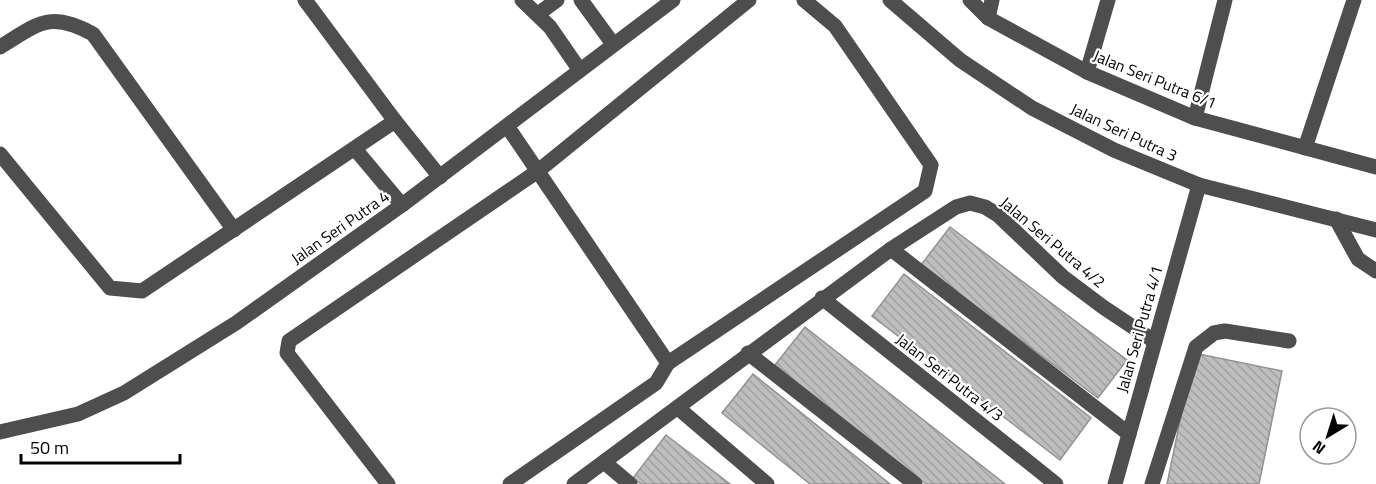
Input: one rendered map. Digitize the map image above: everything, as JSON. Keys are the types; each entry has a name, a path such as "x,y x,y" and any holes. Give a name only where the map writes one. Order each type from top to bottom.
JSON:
{"street":[{"path":"305,0 440,177"},
{"path":"522,0 550,27 579,69"},
{"path":"538,14 557,0"},
{"path":"581,0 613,44"},
{"name":"Jalan Seri Putra 4","path":"0,432 78,414 124,393 236,323 440,177 579,69 673,0"},
{"path":"388,484 287,353 289,341 538,171 749,0"},
{"path":"510,484 656,383 668,363 925,191 931,165 835,26 804,0"},
{"name":"Jalan Seri Putra 3","path":"890,0 960,60 1032,108 1114,150 1199,185 1376,230"},
{"name":"Jalan Seri Putra 6/1","path":"970,0 988,18 1087,72 1195,118 1376,167"},
{"path":"988,18 993,0"},
{"path":"1087,72 1108,0"},
{"path":"1195,118 1225,0"},
{"path":"1305,148 1354,0"},
{"path":"0,47 37,25 57,20 76,25 93,34 234,230"},
{"path":"0,154 110,288 142,291 395,120"},
{"path":"507,126 668,363"},
{"path":"355,149 402,205"},
{"name":"Jalan Seri Putra 4/1","path":"1115,484 1199,185"},
{"name":"Jalan Seri Putra 4/2","path":"891,249 956,207 970,203 985,207 998,215 1063,277 1103,307 1154,340"},
{"path":"1336,219 1358,259 1376,271"},
{"path":"574,484 891,249 1129,434"},
{"name":"Jalan Seri Putra 4/3","path":"822,298 1056,484"},
{"path":"1152,484 1196,346 1214,333 1225,331 1289,341"},
{"path":"747,354 915,484"},
{"path":"678,408 767,484"},
{"path":"604,462 630,484"}],"building":[{"path":"950,227 1127,360 1098,398 921,265"},
{"path":"904,274 1091,418 1060,460 872,316"},
{"path":"805,327 1005,484 926,484 775,365"},
{"path":"1194,353 1282,371 1259,484 1167,484"},
{"path":"753,374 890,484 810,484 722,413"},
{"path":"666,435 730,484 641,484 633,478"}]}
